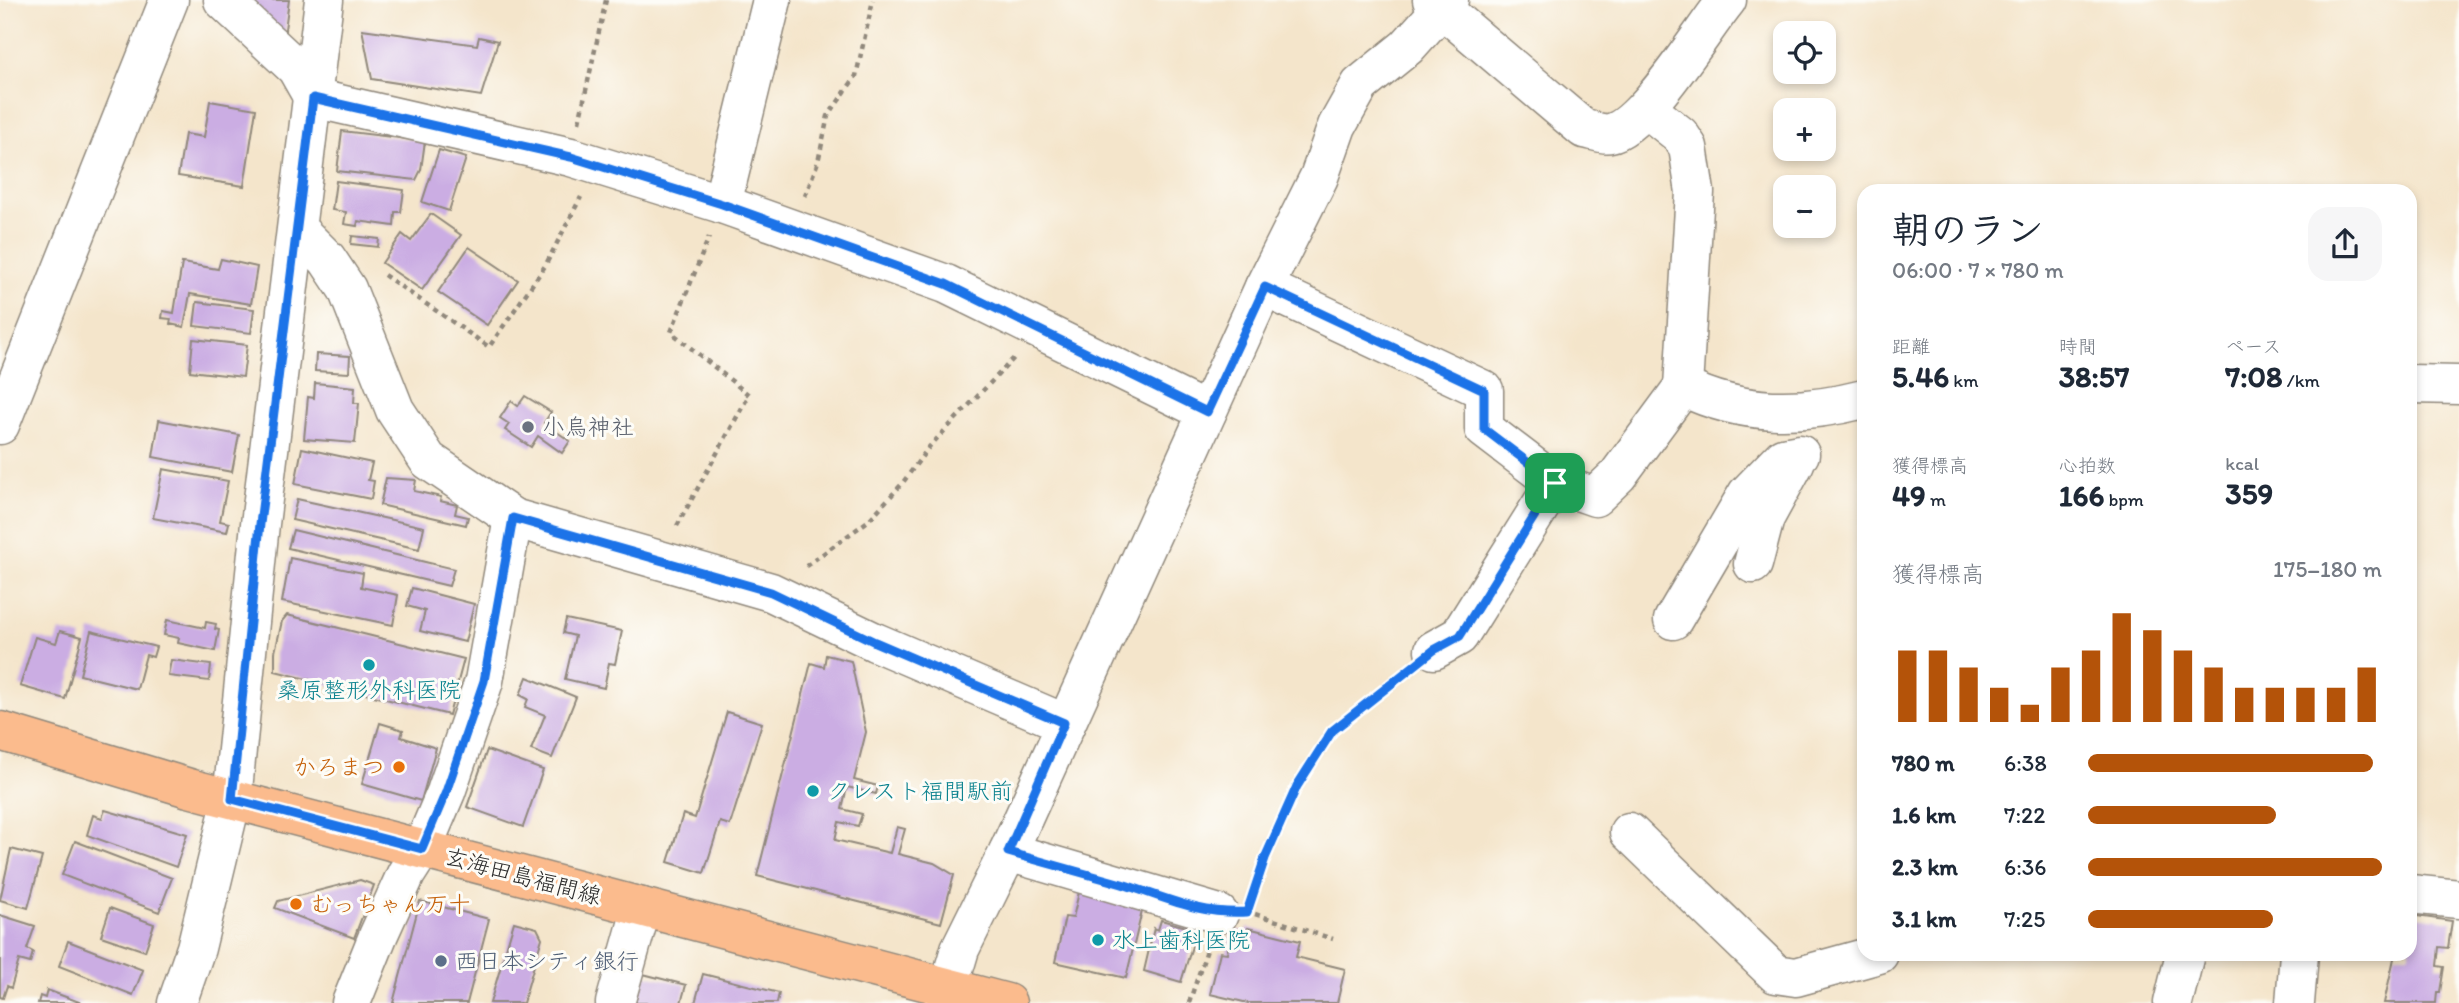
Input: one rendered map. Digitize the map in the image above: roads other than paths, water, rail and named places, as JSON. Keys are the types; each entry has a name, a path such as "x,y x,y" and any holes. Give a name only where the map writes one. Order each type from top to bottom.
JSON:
{"main road":[{"name":"玄海田島福間線","path":"0,731 232,799 642,907 946,995 1007,1003"}],"street":[{"path":"0,425 169,0"},
{"path":"223,0 296,68 313,98 584,161 722,204 946,284 1207,412"},
{"path":"177,1003 196,948 232,799 260,524 324,0"},
{"path":"722,204 772,0"},
{"path":"946,995 960,949 1008,852 1064,723 1207,412 1319,177 1337,126 1360,85 1406,47 1441,3 1584,129 1609,134 1628,126 1646,108 1727,0"},
{"path":"1265,287 1484,390 1484,429 1555,483 1595,497 1618,475 1683,387 1695,192 1688,147 1680,135 1646,108"},
{"path":"297,229 327,258 347,289 395,410 428,460 513,518 741,581 771,592 875,642 1064,723"},
{"path":"2417,384 2459,385"},
{"path":"1683,387 1713,401 1751,408 1808,411 1857,400"},
{"path":"1753,564 1765,518 1800,454 1808,411"},
{"path":"1672,620 1747,494 1783,457 1800,454"},
{"path":"1434,650 1460,636 1555,483"},
{"path":"351,1003 406,874 422,849 446,792 484,681 513,518"},
{"path":"1629,832 1776,974 1796,978 1857,960"},
{"path":"1008,852 1233,913"},
{"path":"2417,895 2459,899"},
{"path":"615,1003 642,907"},
{"path":"2173,1003 2183,961"},
{"path":"2295,1003 2298,961"}],"place":[{"name":"小烏神社","path":"528,427"},
{"name":"桑原整形外科医院","path":"369,665"},
{"name":"かろまつ","path":"399,767"},
{"name":"クレスト福間駅前","path":"813,791"},
{"name":"むっちゃん万十","path":"296,904"},
{"name":"水上歯科医院","path":"1098,940"},
{"name":"西日本シティ銀行","path":"441,961"}]}
